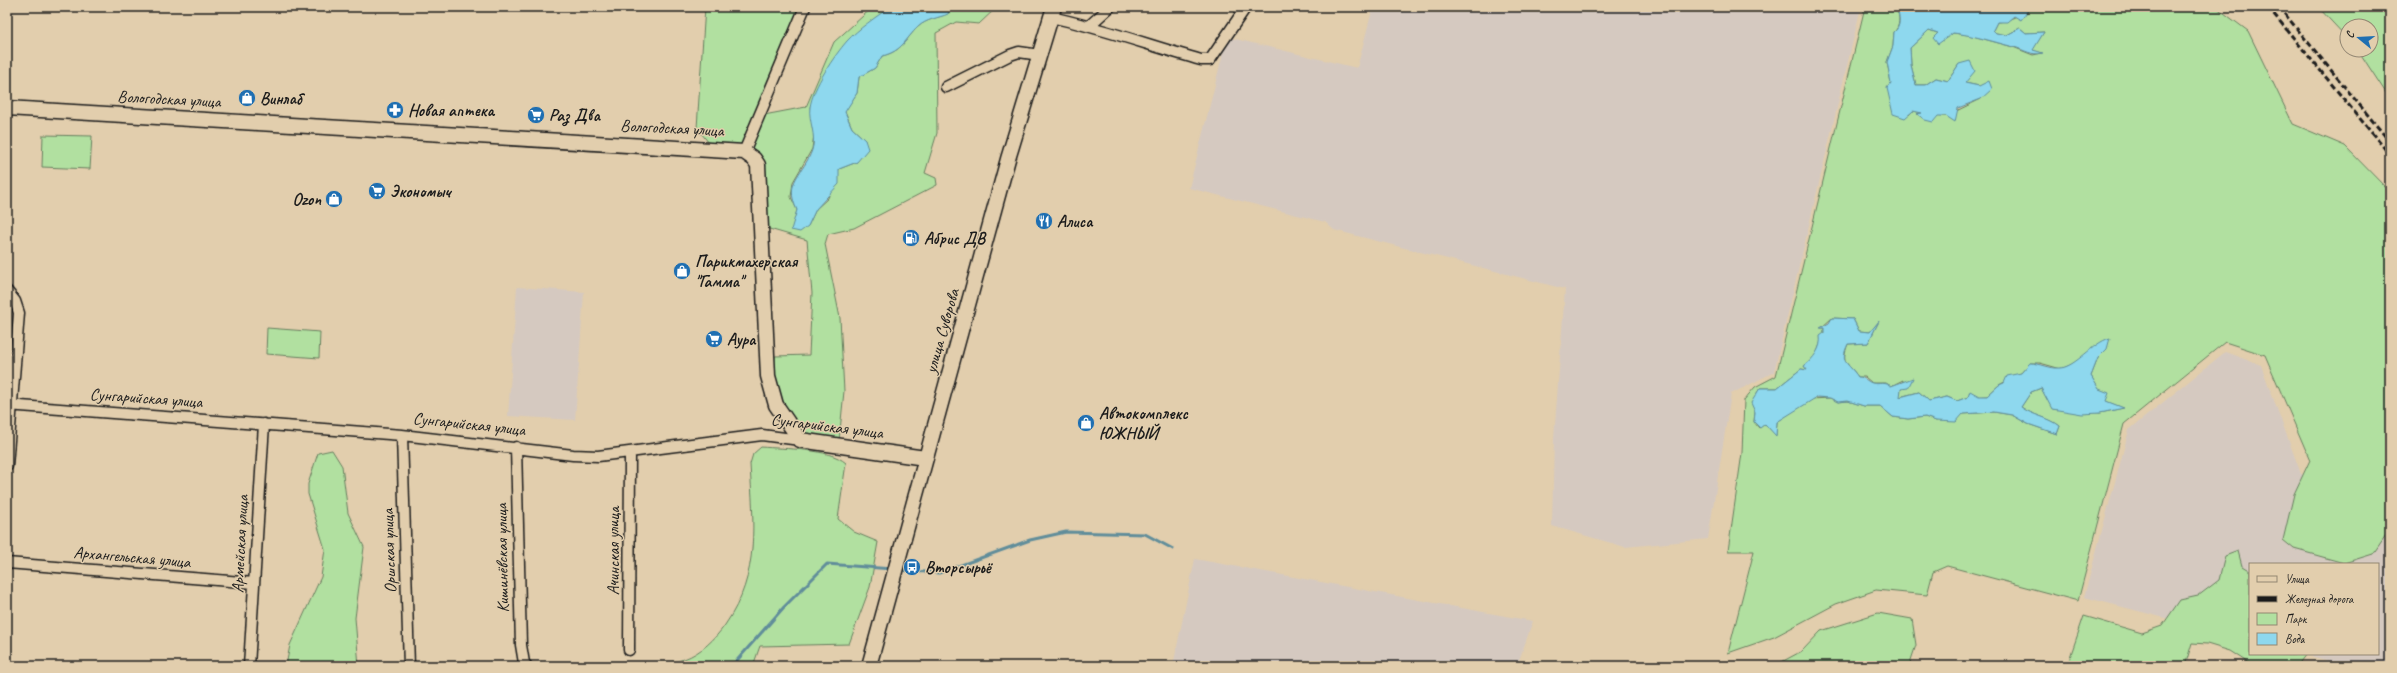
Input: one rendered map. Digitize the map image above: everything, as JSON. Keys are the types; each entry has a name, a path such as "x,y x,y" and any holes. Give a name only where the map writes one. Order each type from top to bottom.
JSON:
{"street":[{"path":"744,152 805,7"},
{"path":"1090,25 1110,7"},
{"path":"1053,12 1133,41 1201,60 1210,60 1246,7"},
{"name":"улица Суворова","path":"869,666 1008,160 1053,12"},
{"path":"946,87 1010,55 1019,52 1040,55"},
{"name":"Вологодская улица","path":"7,108 744,152 754,159 758,165 768,376 776,405 800,440"},
{"path":"7,291 15,301 19,313 10,405 7,466"},
{"name":"Сунгарийская улица","path":"10,405 402,435 573,455 598,456 762,435 926,458"},
{"name":"Армейская улица","path":"249,666 264,424"},
{"name":"Оршская улица","path":"402,435 409,666"},
{"name":"Кишинёвская улица","path":"516,448 520,638 524,663 527,666"},
{"name":"Ачинская улица","path":"629,650 630,452"},
{"name":"Архангельская улица","path":"7,563 254,583"}],"shaded area":[{"path":"1373,7 1861,7 1774,372 1731,394 1708,539 1625,547 1552,526 1554,438 1565,289 1334,230 1325,222 1189,188 1227,37 1357,68"},
{"path":"517,287 584,292 575,420 508,416"},
{"path":"2225,352 2261,365 2301,474 2390,497 2390,666 2349,666 2306,655 2379,655 2379,563 2249,563 2249,640 2084,597 2129,430"},
{"path":"1195,559 1533,621 1517,666 1173,666"}],"green space":[{"path":"705,7 810,7 764,115 806,107 834,42 873,7 890,7 848,41 810,107 814,134 812,149 793,182 791,197 797,210 792,230 808,226 816,209 828,198 839,169 857,162 865,140 852,128 845,111 857,93 859,77 875,68 882,56 899,48 921,24 928,20 947,14 951,7 997,7 979,24 956,22 936,33 937,133 925,173 936,178 937,185 854,228 828,234 825,244 840,318 844,391 839,441 805,435 786,408 778,389 776,379 775,356 809,355 812,293 807,240 766,228 758,155 751,147 709,143 697,128"},
{"path":"1865,7 1899,7 1897,10 1899,16 1898,25 1894,32 1893,46 1887,62 1891,83 1887,88 1909,115 1913,111 1923,113 1917,114 1946,116 1981,99 1979,86 1965,83 1959,64 1948,81 1936,78 1925,85 1916,85 1911,65 1910,48 1929,30 1948,37 1953,33 1969,35 2013,47 2033,55 2042,53 2032,50 2044,32 2026,33 2020,28 2007,35 1996,33 1993,30 1997,22 2009,20 2027,12 2028,7 2216,7 2248,31 2293,124 2345,146 2390,192 2390,529 2373,554 2344,563 2294,549 2283,540 2294,494 2310,460 2265,355 2225,342 2124,424 2078,601 1947,566 1933,572 1927,595 1876,590 1836,604 1774,637 1728,653 1754,551 1728,551 1742,453 1744,400 1755,387 1776,376","holes":["1832,318 1853,319 1859,331 1870,332 1878,323 1868,343 1848,344 1845,355 1846,362 1858,377 1865,377 1872,383 1886,383 1891,386 1903,380 1899,397 1919,392 1929,401 1947,397 1957,401 1968,397 1987,396 1999,385 2021,373 2030,363 2040,363 2061,369 2107,349 2098,358 2091,376 2105,401 2123,408 2100,413 2053,409 2041,388 2031,392 2021,407 2051,420 2060,426 2057,434 2028,424 2012,415 1994,412 1963,414 1936,421 1925,417 1908,419 1893,417 1880,406 1864,406 1848,401 1838,402 1830,398 1810,399 1777,422 1776,435 1765,424 1759,428 1754,422 1757,393 1760,388 1777,388 1801,369 1807,370 1804,366 1815,358 1824,333 1824,328 1821,328"]},
{"path":"2318,7 2390,7 2390,96 2386,93 2363,58 2379,58 2379,18 2339,18 2339,29"},
{"path":"43,135 92,136 90,169 42,167"},
{"path":"267,328 320,332 319,358 266,354"},
{"path":"761,447 806,450 829,454 846,463 838,519 854,532 878,542 870,587 849,644 760,646 753,666 630,666 678,661 696,653 717,635 737,606 745,586 750,567 752,547 753,527 750,464 753,454"},
{"path":"332,450 342,466 348,513 364,547 355,618 359,666 286,666 290,645 321,577 325,549 308,494 308,484 318,453"},
{"path":"2238,551 2242,566 2249,570 2249,655 2305,655 2297,666 2253,666 2230,651 2207,644 2192,643 2185,666 2067,666 2084,616 2142,633 2162,626 2180,600 2198,596 2219,580 2225,556"},
{"path":"1878,613 1912,619 1916,645 1909,666 1774,666 1802,651 1821,631"}],"water":[{"path":"890,7 951,7 948,14 921,24 899,48 882,56 875,68 859,77 857,93 845,112 852,128 865,140 868,149 857,162 839,169 839,184 816,209 808,226 800,232 791,230 797,210 793,200 793,185 812,150 814,139 810,118 810,107 815,90 830,63 847,41"},
{"path":"1899,7 2028,7 2027,12 2021,20 2014,16 2007,22 1997,22 1993,30 1996,33 2007,35 2020,28 2026,33 2044,32 2033,50 2043,53 2031,53 1984,39 1953,33 1938,44 1933,38 1938,33 1929,30 1910,48 1911,65 1916,85 1925,85 1936,78 1948,81 1959,64 1970,61 1975,71 1965,83 1979,86 1989,81 1992,89 1981,99 1958,108 1955,122 1946,116 1938,116 1933,122 1925,120 1917,114 1922,113 1913,111 1905,118 1893,114 1887,88 1891,83 1887,62 1893,46 1894,32 1899,25 1897,10"},
{"path":"1832,318 1853,319 1859,331 1870,332 1879,321 1868,343 1848,344 1844,355 1846,362 1858,377 1872,383 1891,386 1913,378 1908,388 1901,389 1900,397 1919,392 1929,401 1947,397 1957,401 1968,397 1970,391 1979,396 1987,396 1999,385 2004,383 2007,376 2021,373 2030,363 2056,368 2066,367 2103,341 2110,338 2107,349 2098,358 2091,376 2099,389 2109,393 2106,401 2124,408 2100,413 2082,414 2052,409 2041,388 2031,392 2021,407 2051,420 2060,426 2057,434 2028,424 2012,415 1994,412 1963,414 1956,422 1936,421 1925,417 1908,419 1893,417 1880,406 1864,406 1848,401 1838,402 1830,398 1817,397 1777,422 1776,436 1765,424 1760,428 1754,422 1755,412 1751,403 1760,388 1777,388 1801,369 1807,370 1804,366 1816,353 1820,345 1820,336 1824,333 1824,328 1820,328 1829,323"}],"waterway":[{"path":"900,570 939,573 1030,540 1066,532 1145,534 1173,549"},
{"path":"732,666 784,607 827,564 892,569"}],"railway":[{"path":"2268,7 2390,155"},
{"path":"2279,7 2390,142"}],"place":[{"name":"Винлаб","path":"247,98"},
{"name":"Новая аптека","path":"395,110"},
{"name":"Раз Два","path":"536,115"},
{"name":"Экономыч","path":"377,191"},
{"name":"Ozon","path":"334,199"},
{"name":"Алиса","path":"1044,221"},
{"name":"Абрис ДВ","path":"911,238"},
{"name":"Парикмахерская \"Гамма\"","path":"682,271"},
{"name":"Аура","path":"714,339"},
{"name":"Автокомплекс ЮЖНЫЙ","path":"1086,423"},
{"name":"Вторсырьё","path":"912,567"}]}
